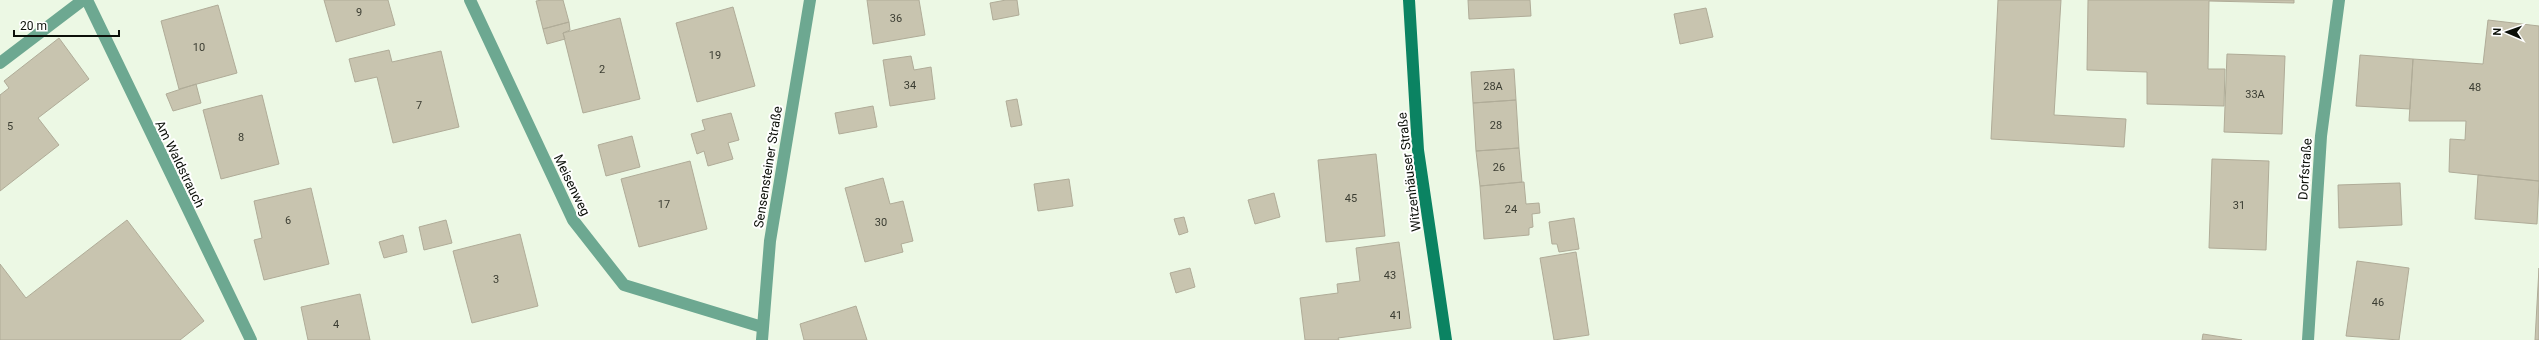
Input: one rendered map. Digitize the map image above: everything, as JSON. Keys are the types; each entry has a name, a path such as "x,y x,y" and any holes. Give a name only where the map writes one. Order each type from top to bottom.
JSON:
{"main road":[{"name":"Witzenhäuser Straße","path":"1409,0 1418,150 1446,340"}],"street":[{"path":"0,63 83,0"},
{"name":"Am Waldstrauch","path":"87,0 250,340"},
{"name":"Meisenweg","path":"470,0 573,220 624,285 762,327"},
{"name":"Sensensteiner Straße","path":"762,340 770,241 810,0"},
{"name":"Dorfstraße","path":"2308,340 2322,136 2339,0"}],"building":[{"path":"324,0 388,0 395,25 336,42"},
{"path":"563,0 569,22 543,29 536,1"},
{"path":"867,0 919,0 925,35 873,44"},
{"path":"1006,0 1017,0 1019,15 993,20 990,3"},
{"path":"1468,0 1530,0 1531,16 1469,19"},
{"path":"1998,0 2061,0 2054,115 2126,119 2124,147 1991,139"},
{"path":"2088,0 2294,0 2294,3 2209,1 2208,69 2225,69 2224,106 2147,104 2147,72 2087,70"},
{"path":"218,5 237,73 179,89 161,21"},
{"path":"733,7 755,86 697,102 676,23"},
{"path":"1706,8 1713,37 1680,44 1674,14"},
{"path":"620,18 640,99 583,113 563,33"},
{"path":"2488,20 2539,26 2539,181 2449,172 2450,139 2465,140 2466,121 2409,121 2413,59 2483,64"},
{"path":"569,22 570,30 563,33 565,39 547,44 543,29"},
{"path":"59,38 89,79 38,118 59,145 0,191 0,95 9,88 4,81"},
{"path":"389,50 392,62 441,51 459,127 393,143 377,77 355,82 349,59"},
{"path":"2227,54 2285,56 2282,134 2224,132"},
{"path":"2360,55 2413,59 2410,109 2356,106"},
{"path":"911,56 914,70 931,67 935,99 890,106 883,60"},
{"path":"1514,69 1516,100 1473,103 1471,72"},
{"path":"196,84 201,103 173,111 166,94"},
{"path":"262,95 279,164 221,179 203,110"},
{"path":"1017,99 1022,125 1011,127 1006,101"},
{"path":"1516,100 1519,148 1476,151 1473,103"},
{"path":"873,106 877,127 839,134 835,113"},
{"path":"731,113 739,140 728,143 733,159 708,166 704,151 697,154 691,134 705,130 702,120"},
{"path":"632,136 640,167 606,176 598,145"},
{"path":"1519,148 1522,182 1480,186 1476,151"},
{"path":"1376,154 1385,236 1326,242 1318,160"},
{"path":"2212,159 2269,161 2266,250 2209,248"},
{"path":"690,161 707,229 639,247 621,179"},
{"path":"2478,175 2539,181 2537,224 2475,219"},
{"path":"883,178 890,204 903,201 913,241 901,244 903,252 865,262 845,188"},
{"path":"1069,179 1073,206 1038,211 1034,184"},
{"path":"1524,182 1526,204 1539,203 1540,213 1532,214 1533,227 1529,228 1529,235 1484,239 1480,186"},
{"path":"2400,183 2402,225 2339,228 2338,185"},
{"path":"311,188 329,264 264,280 254,240 262,238 254,201"},
{"path":"1274,193 1280,217 1255,224 1248,200"},
{"path":"1184,217 1188,232 1179,235 1174,219"},
{"path":"1574,218 1579,249 1559,252 1557,244 1552,244 1549,222"},
{"path":"127,220 204,321 180,340 0,340 0,264 26,298"},
{"path":"446,220 452,243 424,250 419,227"},
{"path":"520,234 538,306 472,323 453,251"},
{"path":"403,235 407,252 384,258 379,242"},
{"path":"1399,242 1411,328 1338,338 1339,340 1305,340 1300,298 1338,293 1337,284 1360,281 1356,248"},
{"path":"1576,252 1589,335 1554,340 1540,258"},
{"path":"2357,261 2409,268 2399,340 2346,336"},
{"path":"1190,268 1195,287 1176,293 1170,273"},
{"path":"2539,268 2539,340 2535,340"},
{"path":"360,294 370,340 308,340 301,307"},
{"path":"856,306 867,340 804,340 800,324"},
{"path":"2203,334 2242,340 2202,340"}]}
